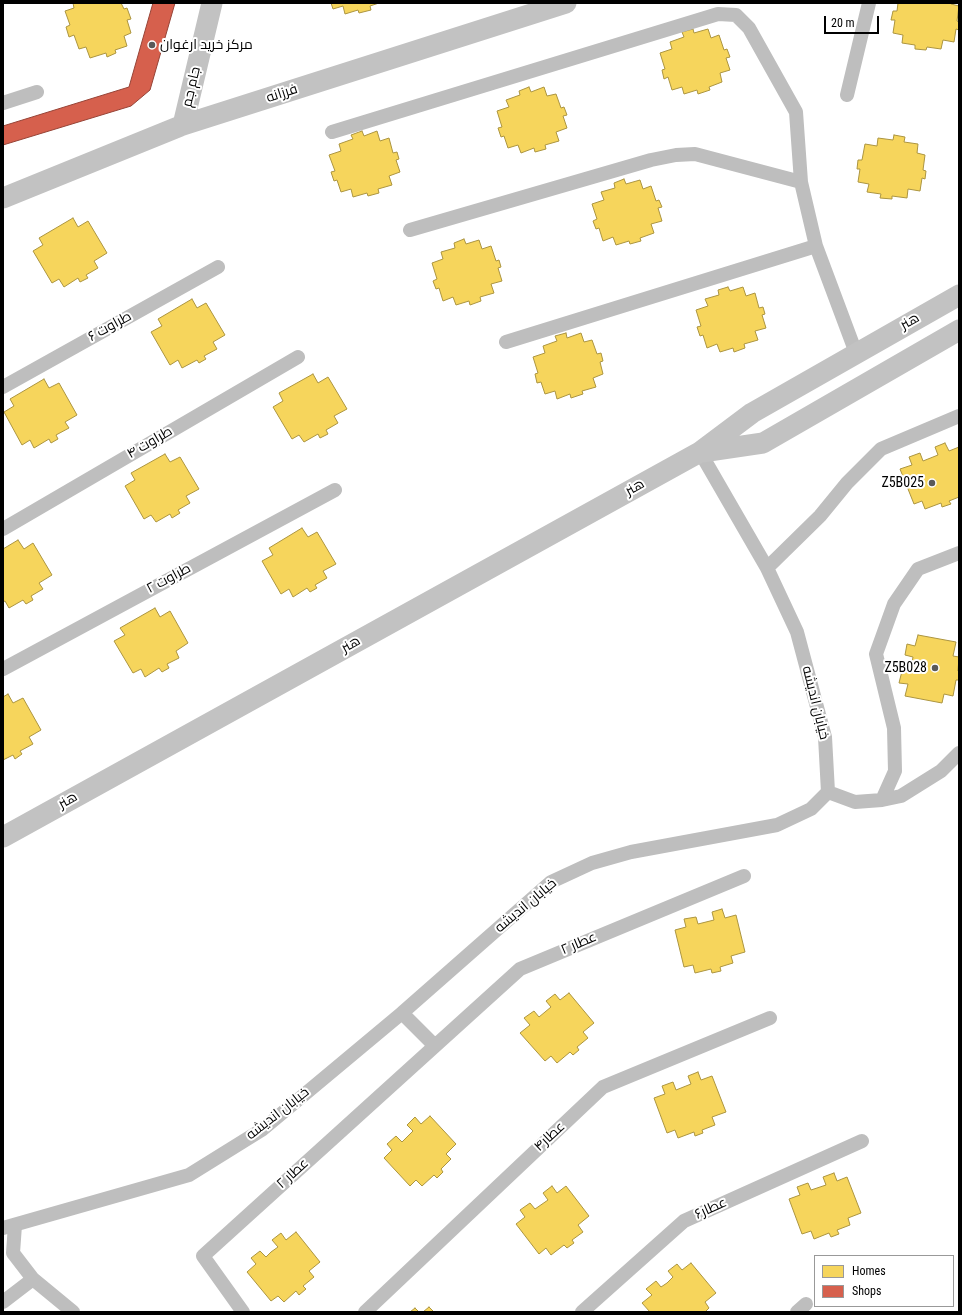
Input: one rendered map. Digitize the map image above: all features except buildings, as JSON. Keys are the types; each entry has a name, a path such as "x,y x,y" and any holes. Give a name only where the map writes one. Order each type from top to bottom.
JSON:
{"street":[{"name":"جام جم","path":"183,125 212,3"},
{"name":"فرزانه","path":"3,198 183,125 566,3"},
{"path":"847,96 869,3"},
{"path":"332,132 718,14 736,15 749,28 796,112 801,182 816,246 856,353"},
{"path":"3,103 37,92"},
{"path":"410,230 651,160 676,155 695,154 801,182"},
{"path":"506,342 816,246"},
{"name":"طراوت ۶","path":"3,387 218,267"},
{"name":"هنر","path":"3,837 700,452 752,413 959,295"},
{"name":"هنر","path":"700,452 763,443 959,330"},
{"name":"طراوت ۴","path":"3,529 298,357"},
{"path":"767,568 820,516 847,482 881,448 959,416"},
{"name":"خیابان اندیشه","path":"9,1227 189,1174 263,1130 402,1013 551,882 592,863 631,852 777,824 811,809 828,792 825,737 796,632 767,568 700,452"},
{"name":"طراوت ۲","path":"3,669 335,490"},
{"path":"882,800 895,771 894,728 876,654 894,604 918,569 959,553"},
{"path":"828,792 855,802 882,800 901,796 941,770 959,753"},
{"name":"عطار ۲","path":"244,1312 203,1256 520,969 744,876"},
{"path":"402,1013 435,1046"},
{"name":"عطار۴","path":"365,1312 603,1087 770,1018"},
{"name":"عطار۶","path":"582,1312 684,1221 862,1142"},
{"path":"9,1227 13,1253 33,1279 73,1312"},
{"path":"3,1302 33,1279"}],"place":[{"name":"مرکز خرید ارغوان","path":"152,45"},
{"name":"Z5B025","path":"932,483"},
{"name":"Z5B028","path":"935,668"}]}
